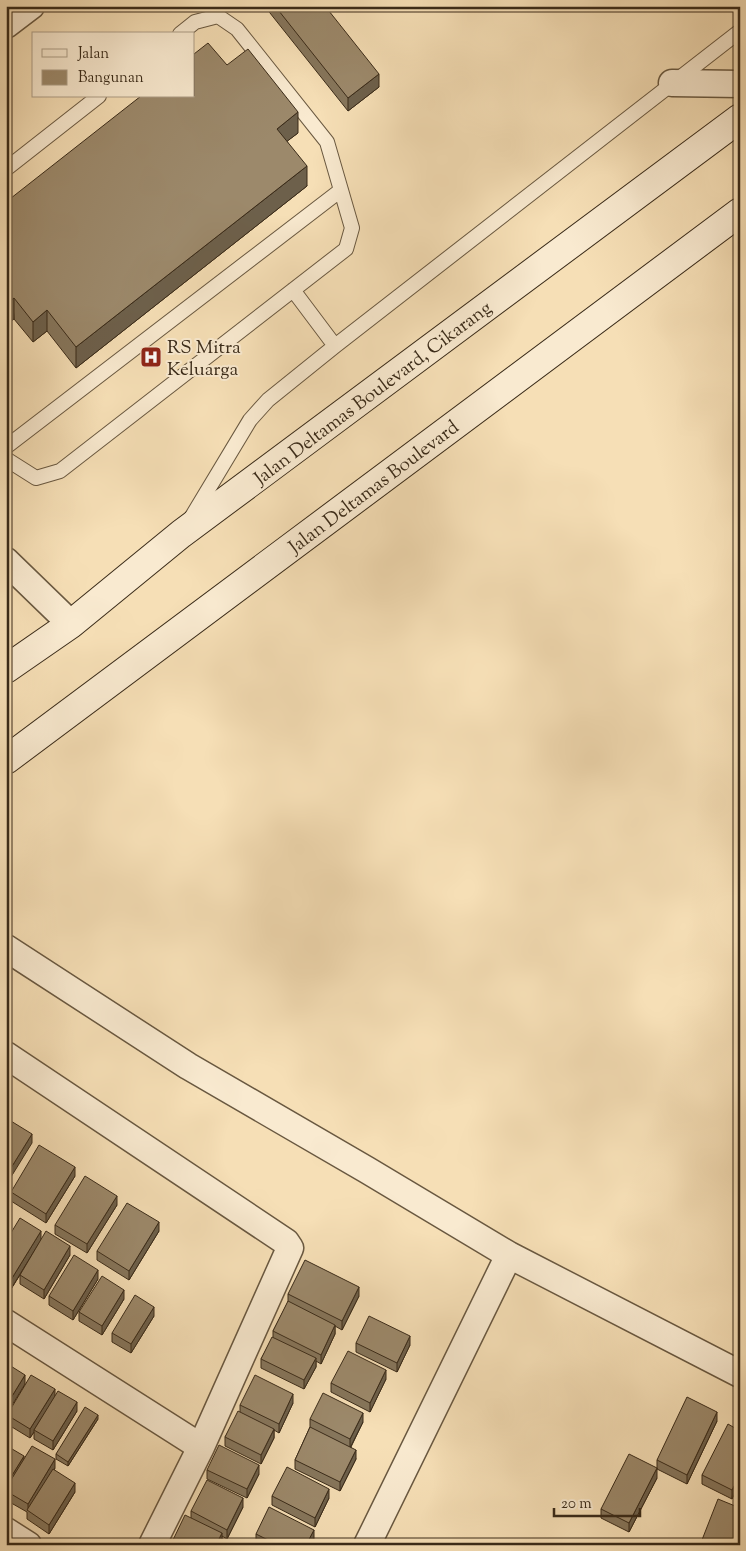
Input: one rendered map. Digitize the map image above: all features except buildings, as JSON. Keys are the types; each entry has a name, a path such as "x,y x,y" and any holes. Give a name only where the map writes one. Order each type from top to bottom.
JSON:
{"street":[{"path":"6,25 31,6"},
{"path":"672,83 740,84"},
{"name":"Jalan Deltamas Boulevard, Cikarang","path":"6,669 71,624 181,534 740,118"},
{"name":"Jalan Deltamas Boulevard","path":"6,760 740,212"},
{"path":"6,561 71,624"},
{"path":"6,948 188,1066 509,1255 740,1374"},
{"path":"6,1055 286,1242 290,1248 201,1447 152,1545"},
{"path":"367,1545 509,1255"},
{"path":"6,1323 201,1447"},
{"path":"6,1531 28,1545"}],"lane":[{"path":"6,459 36,478 60,472 346,249 352,228 327,142 238,29 218,16 195,22 182,32"},
{"path":"181,534 250,420 268,400 740,31"},
{"path":"6,169 96,98"},
{"path":"6,447 341,190"},
{"path":"293,290 336,346"}],"place":[{"name":"RS Mitra Keluarga","path":"151,357"}]}
